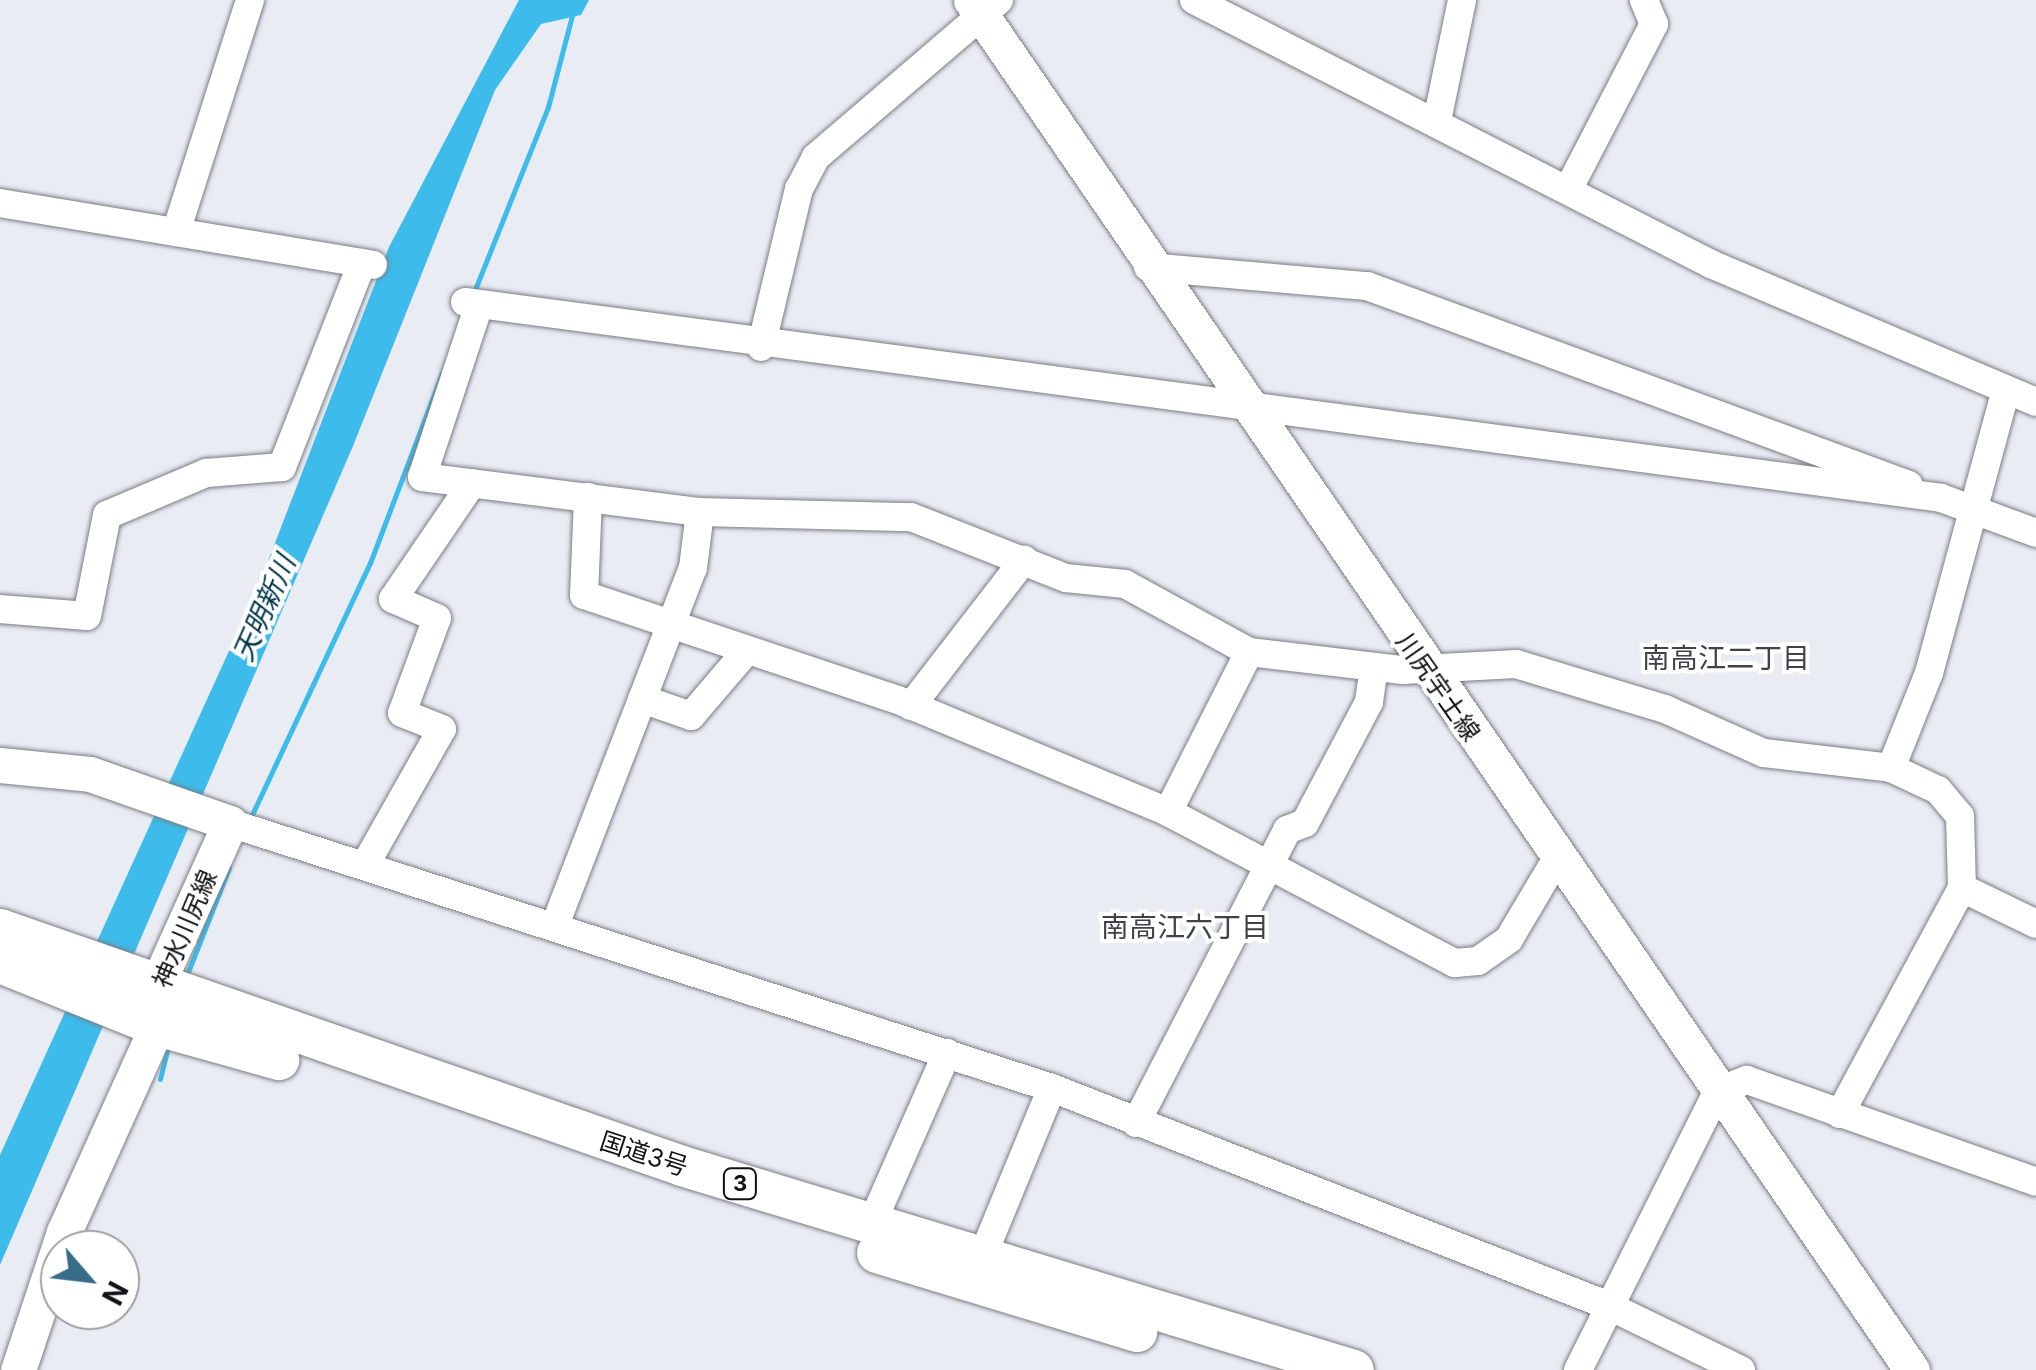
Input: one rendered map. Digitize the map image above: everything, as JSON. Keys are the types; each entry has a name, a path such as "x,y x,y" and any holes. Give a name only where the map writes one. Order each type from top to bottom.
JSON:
{"highway":[{"name":"国道3号","path":"0,928 74,975 141,1001 977,1270 1264,1370"},
{"name":"国道3号","path":"0,962 74,975"},
{"name":"国道3号","path":"141,1001 872,1224 977,1270 1354,1370"}],"main road":[{"name":"川尻宇土線","path":"984,5 1148,266 1912,1370"},
{"path":"0,765 90,774 216,818"},
{"name":"神水川尻線","path":"18,1370 141,1001 216,818"}],"street":[{"path":"176,232 250,0"},
{"path":"1194,0 1569,188 1711,264 2036,402"},
{"path":"1437,121 1462,0"},
{"path":"1569,188 1654,24 1644,0"},
{"path":"761,348 799,189 816,158 984,5"},
{"path":"0,203 368,264 282,466 206,472 107,515 87,616 0,609"},
{"path":"1148,266 1367,286 1794,436 1937,498 2036,534"},
{"path":"1840,1114 1962,888 1960,816 1938,790 1891,768 1764,753 1664,709 1516,664 1426,670 1249,652 1125,584 1066,578 911,517 700,512 422,478 472,303 761,348 1937,498"},
{"path":"1891,768 1976,509 2006,390"},
{"path":"365,865 442,729 402,713 437,618 392,599 472,482"},
{"path":"588,497 584,595 744,654 911,706 1168,812 1268,870 1455,963 1478,961 1509,939 1556,858"},
{"path":"555,926 667,624 693,568 700,512"},
{"path":"911,706 1024,560"},
{"path":"1168,812 1249,652"},
{"path":"642,699 691,716 744,654"},
{"path":"1136,1122 1287,830 1305,823 1369,702 1374,667"},
{"path":"216,818 1052,1088 1608,1305 1741,1370"},
{"path":"1962,888 2036,924"},
{"path":"872,1224 947,1053"},
{"path":"1578,1370 1718,1091 1746,1080 2034,1178"},
{"path":"977,1270 1052,1088"}],"water":[{"name":"天明新川","path":"519,0 589,0 581,15 541,24 495,90 353,446 0,1265 0,1155 258,587 389,247"}],"waterway":[{"path":"476,287 548,107 576,0"},
{"path":"249,821 370,563 442,373"},
{"path":"186,977 229,868"},
{"path":"160,1079 168,1047"}],"district":[{"name":"南高江二丁目","path":"1726,658"},
{"name":"南高江六丁目","path":"1185,927"}]}
